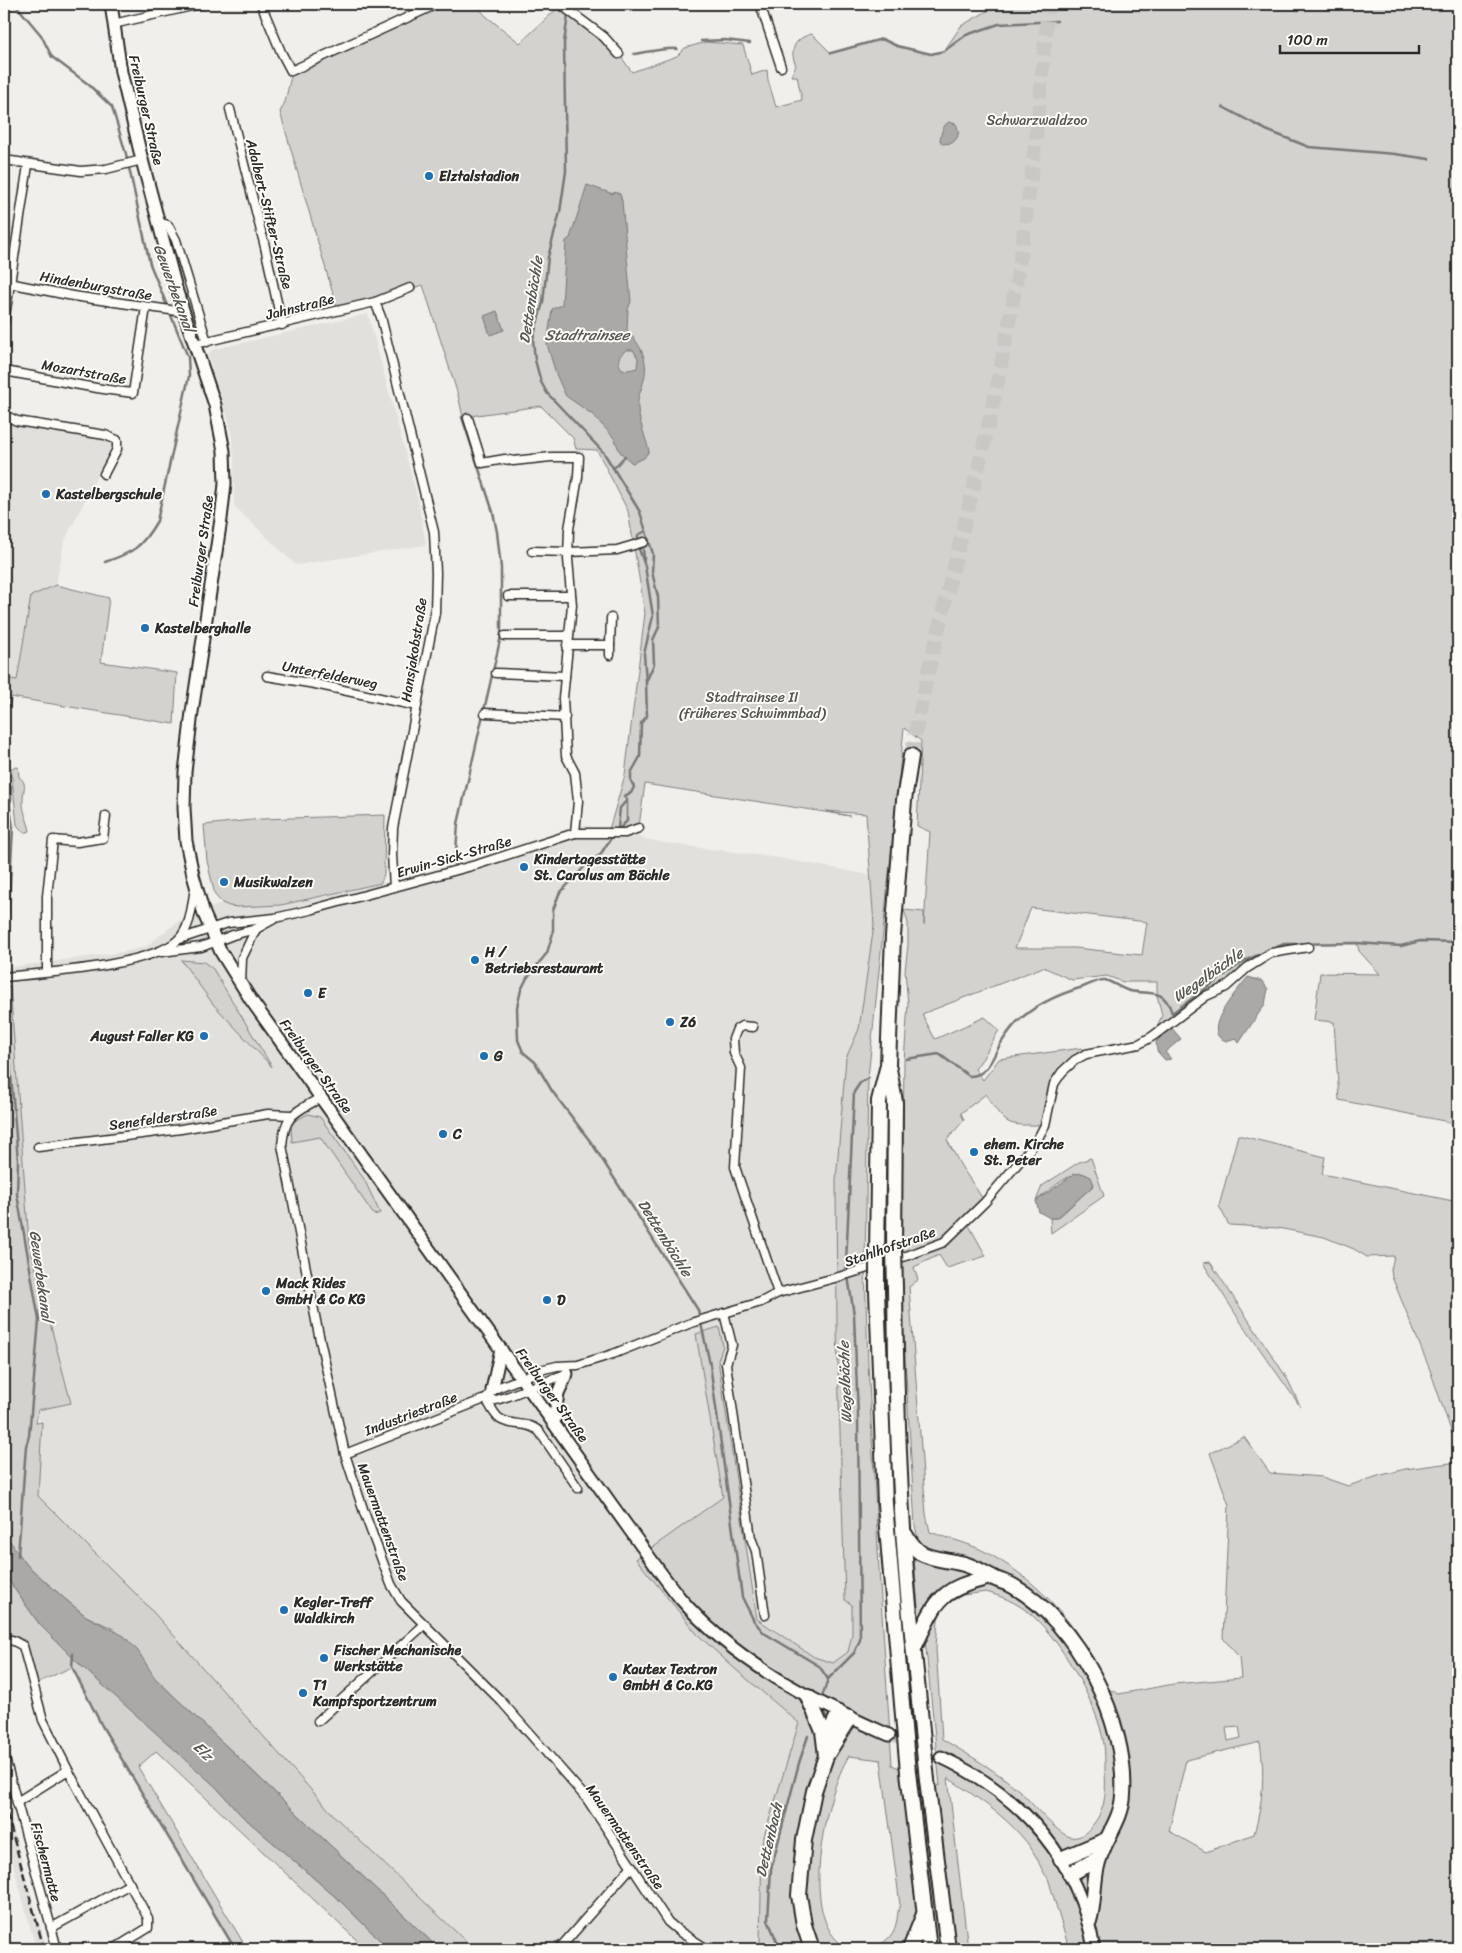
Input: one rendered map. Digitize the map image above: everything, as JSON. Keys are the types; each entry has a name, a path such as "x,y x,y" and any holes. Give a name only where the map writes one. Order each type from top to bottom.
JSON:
{"highway":[{"path":"911,756 904,800 893,936 888,1065 879,1101 877,1291 886,1504 902,1704 908,1772 930,1949"},
{"path":"888,1065 895,1102 894,1288 904,1532 927,1780 948,1949"},
{"path":"904,1532 911,1544 922,1554 964,1564 980,1570 1012,1586 1054,1620 1088,1668 1101,1695 1116,1731 1121,1760 1123,1797 1118,1816 1106,1840 1093,1877 1093,1906 1089,1921"},
{"path":"914,1649 931,1611 946,1593 966,1583 991,1577"},
{"path":"808,1697 823,1731 826,1749"},
{"path":"812,1949 801,1913 799,1879 814,1791 826,1749 845,1715"},
{"path":"1060,1859 1106,1840"},
{"path":"1070,1874 1099,1858"},
{"path":"910,1949 925,1911"}],"street":[{"name":"Freiburger Straße","path":"111,4 121,72 138,161 158,222 179,312 201,343"},
{"path":"113,24 201,4"},
{"path":"262,4 281,52 291,71 437,4"},
{"path":"760,4 781,67"},
{"path":"567,8 604,37 619,54"},
{"name":"Adalbert-Stifter-Straße","path":"230,109 267,256 282,325"},
{"path":"4,160 81,171 106,169 138,161"},
{"path":"4,323 6,283 28,164"},
{"name":"Freiburger Straße","path":"158,222 168,225 176,240 223,437 225,463 221,519 192,712 185,772 184,808 186,841 196,885 216,941 242,986 320,1098 681,1599 732,1646 773,1676 808,1697 889,1734"},
{"name":"Hindenburgstraße","path":"6,283 179,312"},
{"name":"Jahnstraße","path":"201,343 375,302 410,288"},
{"name":"Hansjakobstraße","path":"375,302 382,317 434,532 436,573 435,613 393,828 394,887"},
{"name":"Mozartstraße","path":"4,371 68,382 101,390 133,393 146,307"},
{"path":"4,415 17,421 105,435 117,440 117,449 104,474"},
{"path":"468,418 482,463 505,459 513,461 551,456 579,457 578,477 569,529 572,596 565,676 566,756 575,773 578,801 575,833"},
{"path":"532,551 617,550 644,542"},
{"path":"508,596 572,596"},
{"path":"610,655 611,618"},
{"path":"505,636 569,636"},
{"path":"567,645 610,645"},
{"path":"496,673 565,676"},
{"name":"Unterfelderweg","path":"267,676 315,684 417,706"},
{"path":"486,713 565,717"},
{"path":"47,972 47,896 52,840 77,842 103,838 106,816"},
{"name":"Erwin-Sick-Straße","path":"159,952 180,939 210,928 248,920 275,918 477,865 575,833 625,833 639,828"},
{"path":"180,939 188,921 196,885"},
{"name":"Erwin-Sick-Straße","path":"159,952 201,947 256,930 275,918"},
{"path":"242,986 242,958 256,930"},
{"name":"Stahlhofstraße","path":"529,1389 571,1370 691,1323 761,1302 778,1293 859,1271 944,1242 985,1202 1036,1142 1045,1125 1054,1084 1062,1072 1075,1060 1086,1054 1139,1044 1153,1036 1206,996 1226,987 1247,968 1271,953 1308,947"},
{"path":"4,977 116,963 159,952"},
{"path":"753,1027 742,1026 737,1029 733,1038 734,1053 741,1068 735,1168 778,1293"},
{"path":"291,1115 320,1098"},
{"name":"Senefelderstraße","path":"38,1147 181,1129 268,1114 291,1115"},
{"name":"Mauermattenstraße","path":"291,1115 285,1124 282,1144 345,1454 391,1584 402,1601 502,1702 587,1799 668,1922 680,1932 708,1949"},
{"path":"724,1313 732,1345 726,1364 751,1538 756,1551 765,1615"},
{"path":"501,1349 489,1394 499,1418 509,1422 533,1426 539,1431 578,1488"},
{"name":"Stahlhofstraße","path":"522,1378 557,1366 571,1370"},
{"path":"554,1423 558,1393 571,1370"},
{"name":"Industriestraße","path":"345,1454 489,1394 522,1378"},
{"name":"Industriestraße","path":"489,1394 496,1400 529,1389"},
{"path":"318,1720 425,1624"},
{"path":"4,1642 12,1640 23,1646 43,1720 148,1918 148,1928 114,1949"},
{"name":"Fischermatte","path":"4,1755 57,1949"},
{"path":"941,1757 979,1777 1006,1795 1039,1830 1070,1874 1077,1888 1089,1921 1094,1949"},
{"path":"17,1802 68,1770"},
{"path":"559,1949 632,1866"},
{"name":"Fischermatte","path":"51,1928 130,1884"}],"shaded area":[{"path":"368,314 418,500 426,545 296,565 234,506 234,454 230,425 208,356 212,350 219,348"},
{"name":"Kastelbergschule","path":"4,423 106,439 112,446 64,542 56,585 31,596 17,680 4,678"},
{"path":"582,825 664,843 779,858 870,875 874,925 859,1029 846,1058 836,1180 837,1330 845,1600 852,1605 852,1634 848,1652 833,1663 814,1657 758,1619 718,1360 723,1346 719,1327 696,1334 723,1497 636,1559 697,1634 799,1723 762,1843 760,1944 762,1949 474,1949 337,1819 145,1603 38,1496 42,1422 38,1419 38,1410 70,1402 29,1243 10,986 4,986 4,968 124,952 147,946 177,922 222,903 238,907 281,905 311,899 458,866"},
{"path":"4,1796 47,1949 36,1949 7,1841 4,1842"}],"green space":[{"path":"437,4 475,4 486,16 520,43 561,5 619,54 632,72 677,56 685,48 706,42 743,45 752,75 767,70 776,107 802,100 797,76 791,76 796,65 793,49 798,41 806,36 812,34 831,53 882,39 897,46 931,54 944,51 961,26 989,10 993,4 1458,4 1458,1126 1444,1121 1339,1100 1334,1022 1314,1020 1320,973 1380,974 1359,951 1357,943 1311,944 1308,947 1277,951 1226,987 1206,996 1153,1036 1162,1015 1157,995 1157,982 1123,982 1107,976 1072,980 1043,967 922,1014 935,1039 985,1017 999,1030 975,1069 983,1080 999,1059 1082,1048 1086,1054 1054,1084 1045,1125 1022,1125 1009,1122 999,1113 986,1094 961,1113 964,1120 947,1140 961,1166 985,1202 966,1220 986,1256 947,1268 939,1255 914,1267 918,1280 909,1287 926,1514 930,1532 984,1551 1010,1566 1028,1580 1060,1611 1073,1628 1086,1647 1104,1687 1119,1694 1174,1684 1241,1678 1239,1657 1223,1638 1229,1505 1210,1453 1244,1437 1270,1473 1322,1477 1348,1486 1405,1469 1458,1462 1458,1949 1069,1949 1048,1878 1030,1847 998,1813 948,1778 968,1949 872,1949 884,1942 893,1933 900,1905 881,1760 849,1756 831,1799 824,1828 819,1890 824,1917 834,1937 852,1949 762,1949 760,1944 762,1843 799,1723 697,1634 636,1559 723,1497 696,1334 719,1327 723,1346 718,1360 757,1619 814,1657 833,1663 848,1652 852,1634 852,1605 845,1600 837,1330 836,1180 846,1058 859,1029 874,925 866,814 826,811 850,816 645,784 638,833 608,833 625,775 645,613 628,511 597,450 576,449 573,438 541,406 463,417 458,395 423,285 338,311 280,112 285,102 291,76","holes":["904,728 921,741 917,826 930,832 924,925 924,912 904,910 908,923 905,971 908,1004 904,1061 901,1290 915,1526 918,1538 914,1557 919,1620 925,1639 940,1786 892,1765 868,1363 865,1268 868,1078","1031,908 1147,922 1142,955 1075,948 1015,948","986,1592 1007,1599 1027,1611 1059,1646 1088,1696 1101,1729 1104,1744 1105,1794 1102,1808 1096,1821 1080,1836 1071,1837 1059,1831 1012,1784 942,1739 936,1648 938,1619 942,1610 950,1602 963,1595","1239,1727 1241,1738 1228,1741 1226,1728","1260,1742 1262,1788 1254,1834 1206,1852 1169,1831 1186,1760"]},
{"path":"56,585 109,598 101,662 177,673 174,724 4,696 4,678 17,680 31,596"},
{"path":"18,767 19,777 24,784 23,808 30,831 24,833 17,825 11,768"},
{"path":"385,815 384,874 381,883 281,905 229,906 222,903 215,895 207,861 204,825 261,819"},
{"path":"181,960 204,962 213,969 272,1067 213,1004"},
{"path":"4,986 10,986 29,1243 71,1403 38,1410 36,1423 42,1422 38,1496 145,1603 337,1819 474,1949 439,1949 155,1678 114,1629 86,1616 27,1565 4,1533"},
{"path":"308,1114 320,1117 364,1179 380,1213 374,1215 320,1137 292,1142 291,1126 296,1120"},
{"path":"1238,1135 1325,1157 1322,1174 1458,1202 1458,1451 1430,1370 1392,1277 1391,1270 1394,1256 1367,1257 1354,1249 1324,1237 1278,1228 1229,1225 1219,1206"},
{"path":"1091,1158 1104,1196 1051,1233 1050,1218 1058,1218 1094,1185 1089,1177 1083,1174 1075,1174 1058,1183 1036,1201 1042,1186 1079,1162"},
{"path":"1210,1262 1287,1378 1300,1406 1240,1321 1203,1263"},
{"path":"4,1574 40,1625 77,1662 191,1763 240,1814 340,1901 389,1949 366,1949 156,1751 138,1767 247,1949 235,1949 102,1726 72,1667 37,1683 26,1641 14,1635 4,1636"}],"water":[{"path":"949,122 956,124 958,135 952,143 942,144 940,140 942,132 945,125"},
{"name":"Stadtrainsee","path":"587,185 613,194 614,192 620,194 631,302 628,309 627,330 640,348 645,361 645,375 638,399 638,406 649,451 644,458 632,463 620,452 614,438 593,415 566,396 556,374 547,344 552,309 562,305 566,241 570,238","holes":["627,350 633,350 638,358 637,368 622,369 619,363 620,356"]},
{"path":"497,311 504,330 490,335 484,316"},
{"path":"1248,977 1262,981 1268,989 1265,1004 1239,1043 1236,1038 1226,1041 1218,1035 1218,1019"},
{"path":"1171,1027 1181,1039 1165,1052 1171,1059 1165,1060 1157,1051 1156,1042"},
{"path":"1082,1173 1091,1177 1094,1185 1057,1218 1050,1218 1039,1212 1036,1201 1074,1174"},
{"name":"Elz","path":"4,1533 27,1565 65,1599 86,1616 124,1636 138,1651 155,1678 439,1949 389,1949 340,1901 240,1814 217,1788 77,1662 40,1625 4,1574"}],"waterway":[{"name":"Gewerbekanal","path":"15,4 41,35 52,57 88,84 112,107 126,154 150,264 188,357 189,376 157,521 136,548 105,562"},
{"name":"Dettenbächle","path":"574,4 568,15 564,43 566,171 560,212 548,257 543,302 533,339 535,360 541,382 547,393 604,453 640,512 653,554 652,572 658,597 659,627 653,640 654,664 646,682 647,716 641,723 640,757 631,773 631,781 634,787 631,793 624,796 627,800 627,821 617,831"},
{"path":"831,53 882,39 897,46 931,54 944,51 966,35 999,24 1057,21"},
{"path":"701,41 725,40 750,43"},
{"path":"634,54 677,49"},
{"path":"1223,107 1266,130 1309,147 1395,154 1429,159"},
{"path":"455,865 458,824 501,636 501,568 497,532 493,512 462,417"},
{"path":"614,468 625,456"},
{"path":"638,539 638,535 646,531"},
{"path":"643,548 644,559"},
{"name":"Dettenbächle","path":"639,549 645,566 653,616 644,654 646,682"},
{"name":"Gewerbekanal","path":"4,719 10,700"},
{"name":"Gewerbekanal","path":"4,772 13,827 8,917 4,950"},
{"name":"Gewerbekanal","path":"6,783 11,786 11,800 9,804"},
{"name":"Dettenbächle","path":"618,828 620,808 627,800"},
{"name":"Dettenbächle","path":"613,835 600,855 586,865 559,894 553,910 553,933 547,953 527,978 521,990 517,1007 518,1040 523,1052 535,1062 552,1091 593,1145 698,1310 710,1364 742,1597 754,1621 764,1633 819,1666 828,1679"},
{"name":"Wegelbächle","path":"906,1059 939,1054 969,1076 981,1073 990,1064 1008,1033 1024,1016 1057,996 1100,980 1108,981 1130,991 1156,994 1165,999 1172,1013 1244,961 1284,944 1357,943 1401,946 1420,941 1458,942"},
{"name":"Gewerbekanal","path":"4,988 18,1161 17,1194 39,1320 29,1436 26,1446 18,1556"},
{"name":"Wegelbächle","path":"828,1679 854,1653 860,1640 858,1416 854,1315 846,1263 854,1092 860,1083 868,1078"},
{"path":"73,1654 72,1667 102,1726 235,1949"},
{"name":"Dettenbach","path":"823,1694 828,1679"},
{"name":"Dettenbach","path":"780,1949 768,1920 771,1869 808,1736"}],"tunnel":[{"path":"911,756 932,655 981,456 1003,355 1031,180 1048,4"},
{"path":"889,1735 941,1757"}],"railway":[{"path":"4,1803 44,1949"}],"place":[{"name":"Elztalstadion","path":"429,176"},
{"name":"Kastelbergschule","path":"46,494"},
{"name":"Kastelberghalle","path":"145,628"},
{"name":"Kindertagesstätte St. Carolus am Bächle","path":"524,867"},
{"name":"Musikwalzen","path":"224,882"},
{"name":"H / Betriebsrestaurant","path":"475,960"},
{"name":"E","path":"308,993"},
{"name":"Z6","path":"670,1022"},
{"name":"August Faller KG","path":"204,1036"},
{"name":"G","path":"484,1056"},
{"name":"C","path":"443,1134"},
{"name":"ehem. Kirche St. Peter","path":"974,1152"},
{"name":"Mack Rides GmbH & Co KG","path":"266,1291"},
{"name":"D","path":"547,1300"},
{"name":"Kegler-Treff Waldkirch","path":"284,1610"},
{"name":"Fischer Mechanische Werkstätte","path":"324,1658"},
{"name":"Kautex Textron GmbH & Co.KG","path":"613,1677"},
{"name":"T1 Kampfsportzentrum","path":"303,1693"}],"park label":[{"name":"Schwarzwaldzoo","path":"1037,120"},
{"name":"Stadtrainsee II (früheres Schwimmbad)","path":"752,706"}]}
